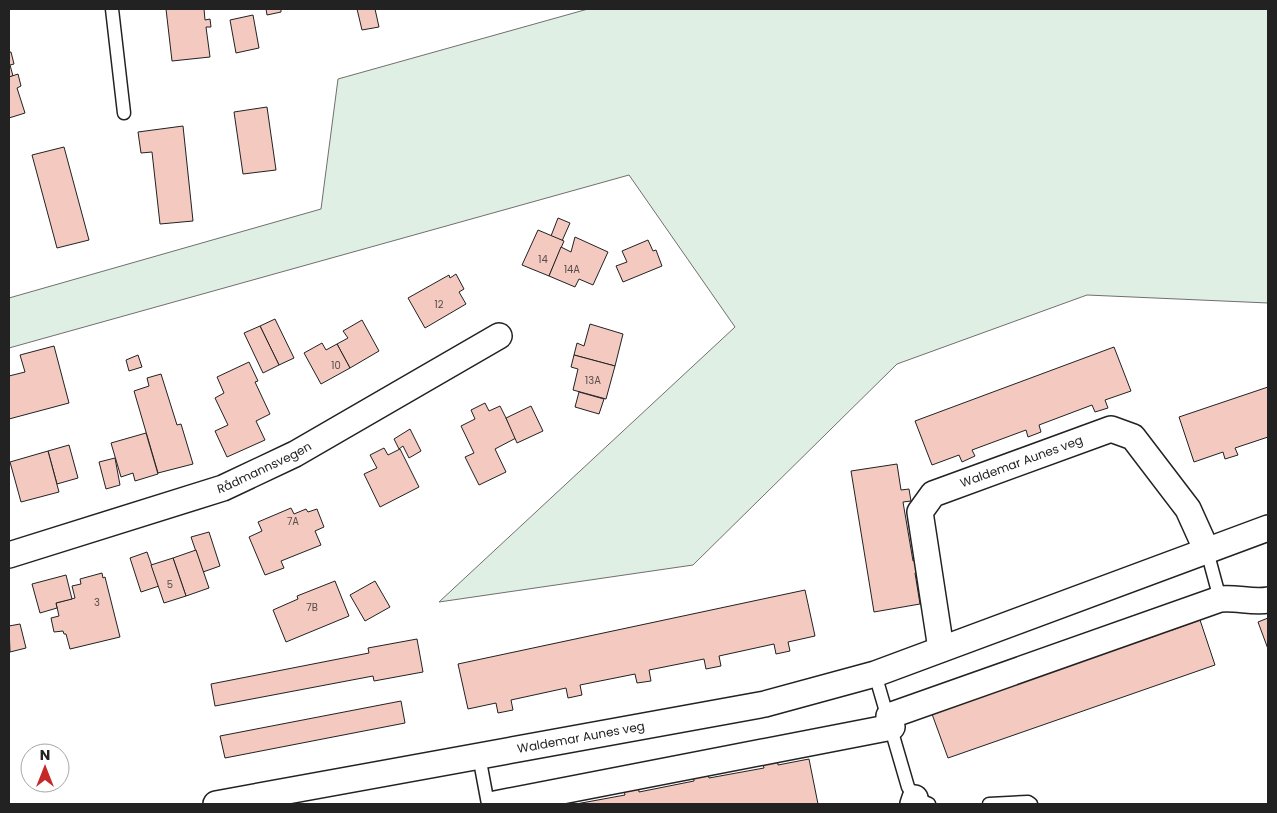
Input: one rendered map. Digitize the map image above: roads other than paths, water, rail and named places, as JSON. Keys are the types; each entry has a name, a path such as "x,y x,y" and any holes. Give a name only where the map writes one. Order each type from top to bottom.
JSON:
{"street":[{"name":"Rådmannsvegen","path":"9,555 222,488 295,454 499,336"},
{"name":"Waldemar Aunes veg","path":"941,649 920,512 933,494 1111,429 1132,437 1188,509 1207,551"},
{"name":"Waldemar Aunes veg","path":"216,804 765,704 876,674 1268,528"},
{"path":"495,804 891,722 1220,599 1234,598 1260,602 1268,600"}],"lane":[{"path":"112,9 124,113"},
{"path":"1207,551 1220,599"},
{"path":"876,674 908,787 919,802"},
{"path":"479,756 488,804"},
{"path":"990,804 1028,802 1031,804"}]}
